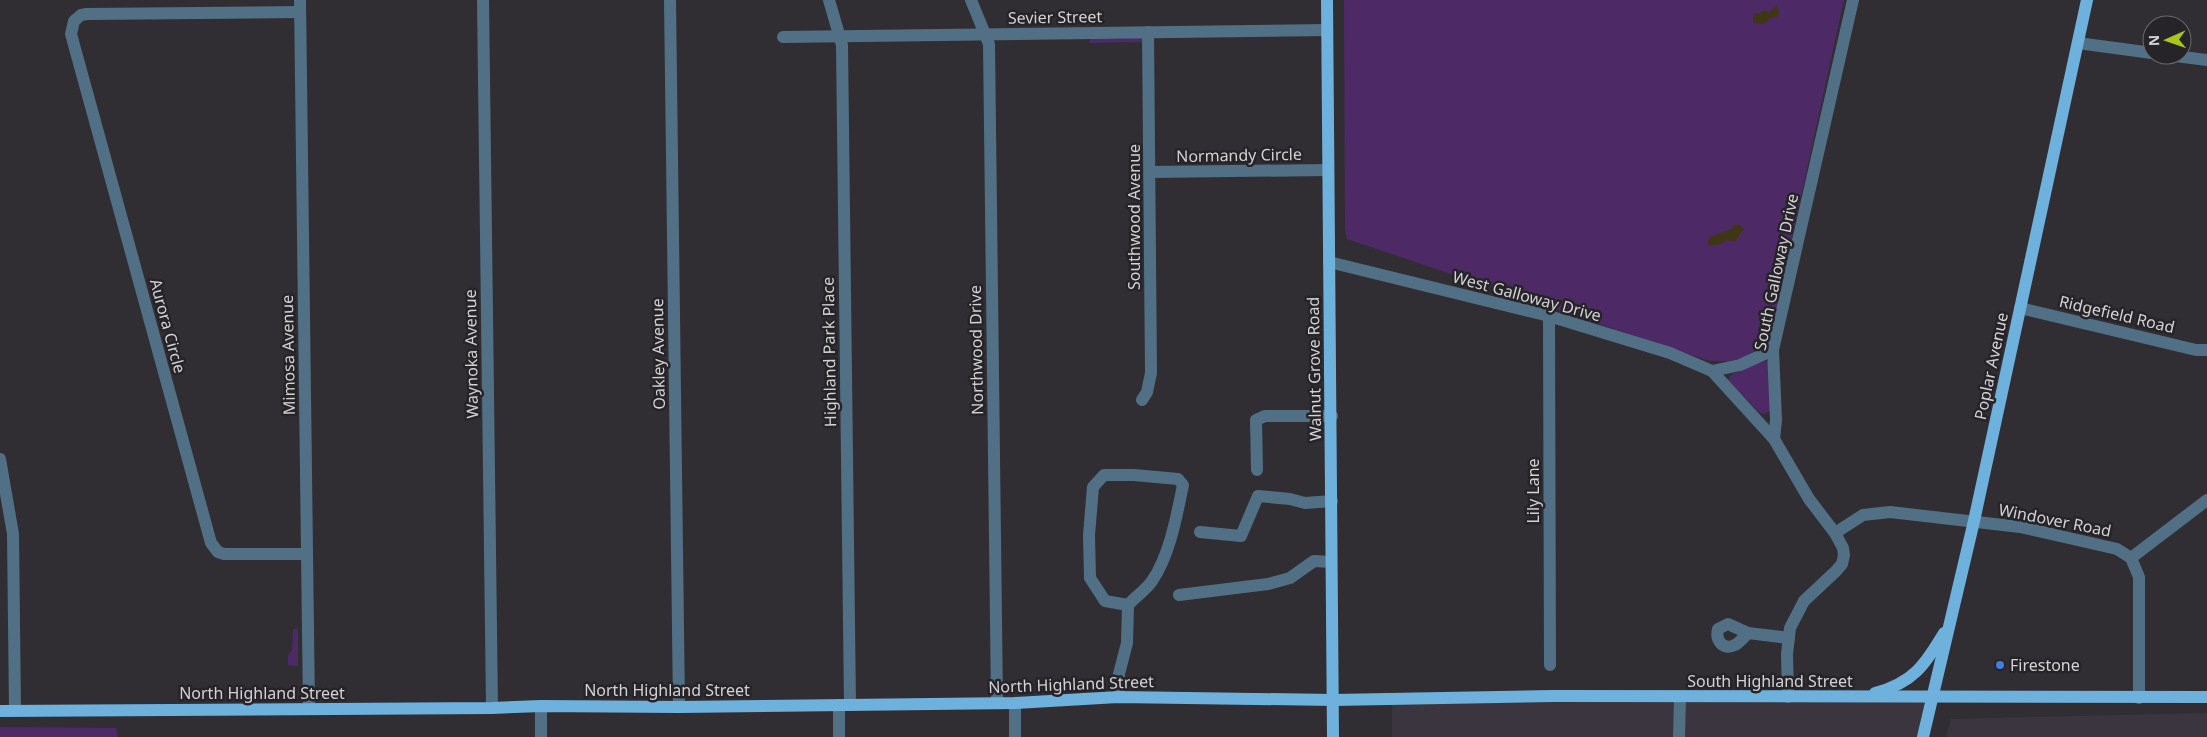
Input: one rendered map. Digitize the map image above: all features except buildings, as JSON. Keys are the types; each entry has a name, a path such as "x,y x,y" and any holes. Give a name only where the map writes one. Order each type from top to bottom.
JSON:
{"main road":[{"name":"Walnut Grove Road","path":"1327,0 1327,170 1332,416 1333,737"},
{"name":"Poplar Avenue","path":"1923,737 1934,697 1974,521 2086,0"},
{"path":"1857,697 1893,687 1919,671 1933,652 1951,620"},
{"name":"South Highland Street","path":"1333,700 1553,696 1680,698 1788,696 2207,697"},
{"name":"North Highland Street","path":"0,711 1015,703 1118,697 1333,700"}],"street":[{"name":"Waynoka Avenue","path":"483,0 492,708"},
{"name":"Oakley Avenue","path":"670,0 679,707"},
{"name":"Highland Park Place","path":"829,0 842,45 845,705 839,737"},
{"name":"Northwood Drive","path":"971,0 986,34 989,59 997,703"},
{"name":"South Galloway Drive","path":"1774,439 1776,410 1773,350 1853,0"},
{"name":"Aurora Circle","path":"300,6 87,14 69,17 72,34 212,543 218,552 224,554 307,554"},
{"name":"Mimosa Avenue","path":"300,6 309,709"},
{"name":"Sevier Street","path":"783,37 1327,30"},
{"name":"Southwood Avenue","path":"1142,400 1147,392 1151,373 1148,32"},
{"path":"2078,43 2142,52"},
{"path":"2192,58 2207,60"},
{"name":"Normandy Circle","path":"1150,172 1327,170"},
{"name":"West Galloway Drive","path":"1329,262 1549,316 1670,353 1712,371 1774,439"},
{"name":"Ridgefield Road","path":"2020,308 2196,350 2207,350"},
{"name":"Lily Lane","path":"1549,316 1550,665"},
{"path":"1712,371 1740,365 1773,350"},
{"path":"1257,470 1256,420 1265,416 1332,416"},
{"path":"1774,439 1809,499 1835,533 1843,548 1842,564 1804,601 1790,628 1788,696"},
{"path":"0,459 14,541 15,710"},
{"path":"1118,697 1119,674 1126,643 1128,605 1152,581 1161,563 1171,535 1184,485 1178,479 1134,475 1104,475 1093,487 1089,535 1090,578 1105,601 1128,605"},
{"path":"1200,532 1241,536 1258,496 1290,499 1305,503 1332,501"},
{"path":"2139,698 2139,577 2131,558 2207,500"},
{"name":"Windover Road","path":"1835,533 1855,518 1873,512 1890,512 2020,527 2117,549 2131,558"},
{"path":"1180,594 1268,584 1290,578 1314,561 1331,562"},
{"path":"1748,633 1789,638"},
{"path":"1680,698 1680,737"},
{"path":"1015,703 1015,737"},
{"path":"540,737 541,706"}],"shaded area":[{"path":"1344,0 1844,0 1772,329 1760,346 1745,357 1737,360 1706,360 1347,239 1345,230"},
{"path":"1143,38 1144,42 1090,43 1090,39"},
{"path":"1764,360 1768,362 1770,411 1763,414 1728,380 1731,375"},
{"path":"293,629 298,629 298,666 288,665 288,655 292,651"},
{"path":"1934,697 1923,737 1392,737 1392,699"},
{"path":"2207,713 2207,737 1946,737 1951,719"},
{"path":"0,727 116,728 118,737 0,737"}],"sand":[{"path":"1776,6 1779,10 1778,17 1770,18 1764,24 1753,23 1753,13 1760,14 1763,10 1769,12"},
{"path":"1736,224 1744,229 1735,242 1727,240 1718,245 1707,244 1710,237 1731,229"}],"place":[{"name":"Firestone","path":"2000,665"}]}
